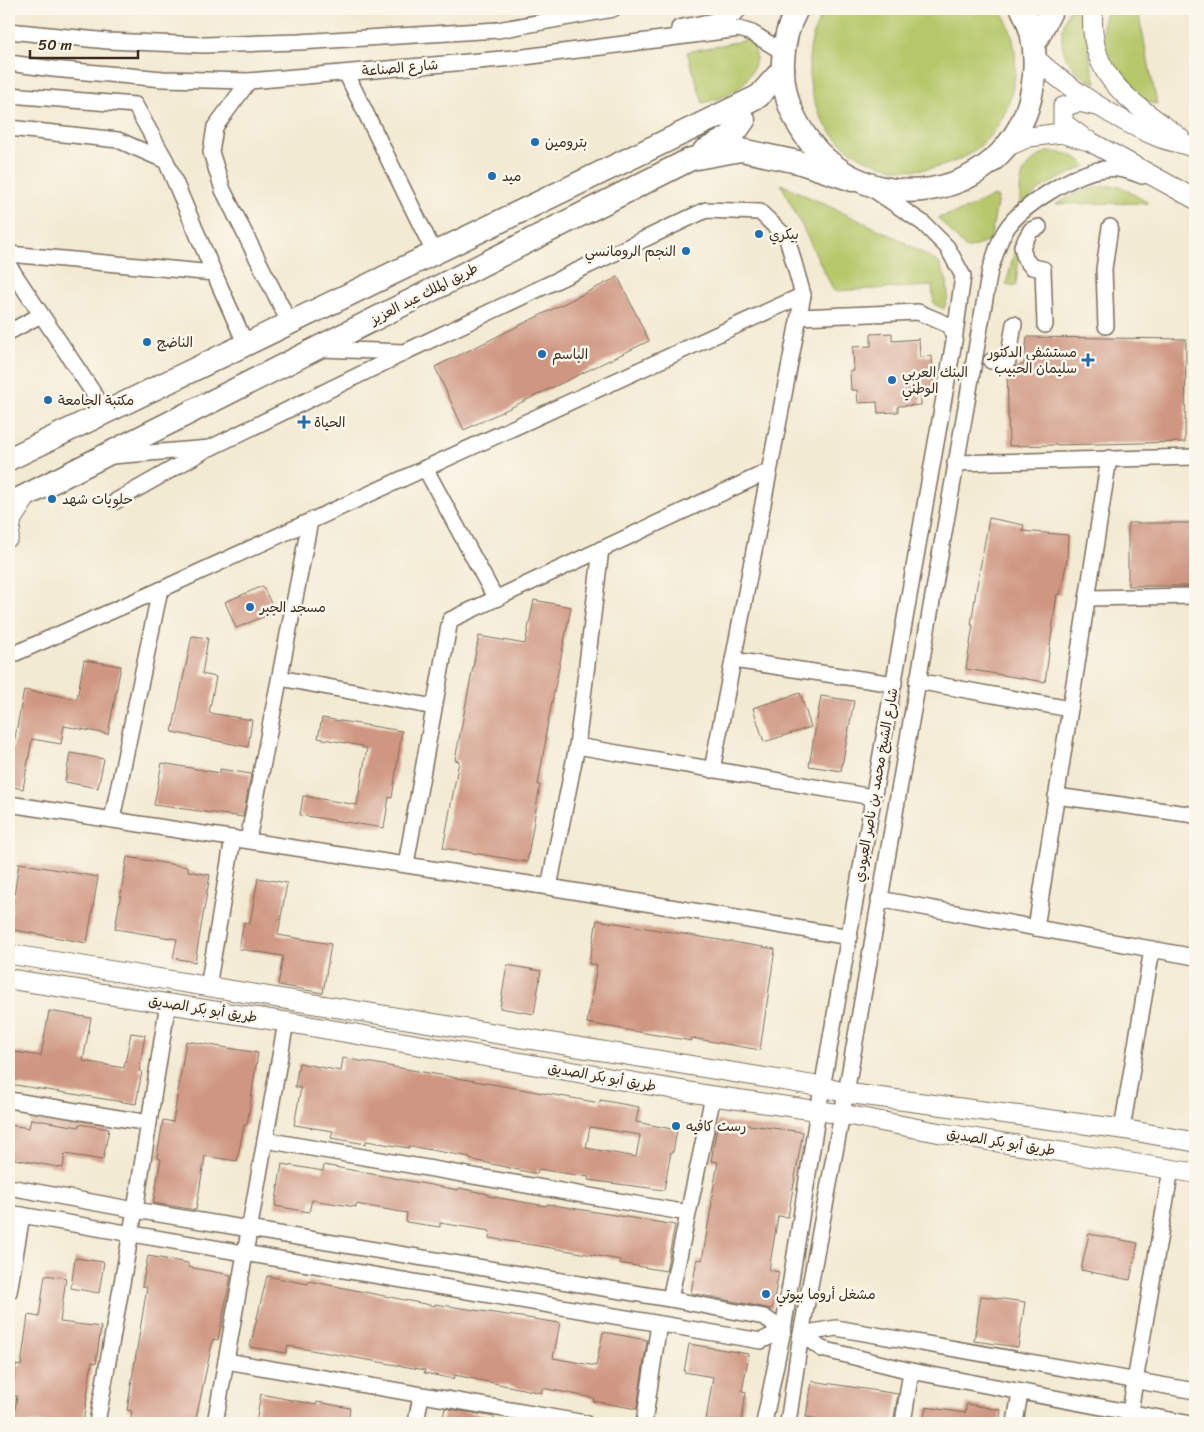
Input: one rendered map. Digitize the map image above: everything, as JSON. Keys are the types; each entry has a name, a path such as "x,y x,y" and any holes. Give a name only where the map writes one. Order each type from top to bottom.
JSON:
{"highway":[{"path":"797,9 792,18 783,61 788,103 802,134 825,160 861,183"},
{"path":"1022,9 1035,52"},
{"path":"1035,52 1052,9"},
{"name":"طريق الملك عبد العزيز","path":"9,504 691,159 741,150 798,162 861,183 906,192 942,188 976,173 1004,148 1022,122 1033,91 1035,52"},
{"path":"9,459 759,96 783,61"},
{"path":"691,159 734,134 744,120 736,115 718,116"}],"main road":[{"path":"1093,9 1092,24 1103,71 1123,94 1193,147"},
{"path":"1035,52 1060,81 1158,137 1193,147"},
{"path":"1105,108 1079,102 1063,107 1063,122 1089,141 1195,199"},
{"path":"1004,148 1029,137 1061,133 1089,141"},
{"path":"9,537 12,519 29,493"},
{"name":"طريق أبو بكر الصديق","path":"9,954 823,1087 846,1093 1122,1129 1195,1142"},
{"name":"طريق أبو بكر الصديق","path":"9,979 286,1022 713,1096 842,1114 940,1133 1195,1173"}],"street":[{"path":"498,30 550,9"},
{"path":"9,31 108,41 204,45 299,42 498,30 620,9"},
{"path":"630,42 705,21 730,18 739,9"},
{"name":"شارع الصناعة","path":"9,63 53,70 163,79 249,81 524,57 739,28 752,33 783,61"},
{"path":"346,73 435,254"},
{"path":"249,81 215,128 210,152 223,190 290,324"},
{"path":"9,95 135,105 166,161 246,345"},
{"path":"9,128 118,140 166,161"},
{"name":"شارع الشيخ محمد بن ناصر العبودي","path":"788,1423 801,1334 846,1093 990,270 1005,230 1020,214 1051,189 1104,168 1127,170 1178,190"},
{"name":"شارع الشيخ محمد بن ناصر العبودي","path":"764,1423 783,1330 818,1111 954,341 963,276 947,247 923,223 861,183"},
{"path":"116,501 210,448 405,352 706,210 760,212 787,238 803,295 712,770"},
{"path":"1039,227 1031,230 1022,246 1025,260 1032,267 1043,269 1044,325"},
{"path":"1106,326 1104,269 1110,227"},
{"path":"9,254 214,273"},
{"path":"9,266 106,412"},
{"path":"9,656 160,590 803,295"},
{"path":"799,317 918,312 951,326 954,341"},
{"path":"9,332 41,315"},
{"path":"990,361 1008,361 1014,324"},
{"path":"316,349 405,352"},
{"path":"100,458 210,448"},
{"path":"955,462 1195,457"},
{"path":"1036,928 1109,458"},
{"path":"425,468 496,598"},
{"path":"406,864 450,620 770,471"},
{"path":"248,840 310,521"},
{"path":"550,887 577,746 601,550"},
{"path":"112,819 160,590"},
{"path":"1087,598 1195,596"},
{"path":"733,660 894,684"},
{"path":"280,678 434,707"},
{"path":"917,681 1070,709"},
{"path":"577,746 872,797"},
{"path":"1056,796 1195,815"},
{"path":"9,804 406,864 850,937"},
{"path":"208,987 233,838"},
{"path":"879,899 1195,957"},
{"path":"1122,1129 1152,949"},
{"path":"98,1423 168,1004"},
{"path":"215,1423 286,1022"},
{"path":"670,1299 713,1096"},
{"path":"9,1100 148,1123"},
{"path":"265,1140 688,1213"},
{"path":"1129,1419 1171,1169"},
{"path":"9,1187 135,1210 670,1299 764,1317 783,1330 761,1341 15,1214 9,1292"},
{"path":"644,1423 659,1324"},
{"path":"801,1334 836,1328 1195,1391"},
{"path":"801,1334 822,1349 911,1371 1020,1393 1129,1419 1186,1423"},
{"path":"226,1361 421,1395 537,1419 585,1423"},
{"path":"903,1423 911,1371"},
{"path":"1015,1423 1020,1393"},
{"path":"416,1423 421,1395"}],"green space":[{"path":"826,9 999,9 1005,18 1012,38 1015,71 1012,92 995,130 968,155 934,168 899,169 865,159 836,138 816,106 809,65 810,50 815,29"},
{"path":"1070,9 1088,9 1090,61 1096,83 1085,78 1076,70 1064,52 1062,31"},
{"path":"1107,9 1142,9 1138,11 1157,104 1143,102 1126,93 1104,52 1103,22"},
{"path":"746,40 752,45 756,58 747,79 729,95 703,103 687,52"},
{"path":"1046,152 1068,154 1077,158 1086,166 1044,186 1020,207 1020,188 1023,174 1031,163"},
{"path":"781,184 897,238 939,263 947,281 948,297 944,309 934,304 932,286 834,291"},
{"path":"1104,186 1120,186 1148,203 1056,204 1077,193"},
{"path":"994,196 998,198 990,241 967,249 938,218 967,209"},
{"path":"1016,245 1019,255 1016,286 1006,285"}],"building":[{"name":"الباسم","path":"618,277 649,341 464,430 435,367"},
{"name":"البنك العربي الوطني","path":"892,333 892,341 919,339 920,357 932,356 933,390 921,391 921,405 898,406 898,412 878,413 877,402 858,403 857,390 851,390 850,371 854,371 853,347 871,346 871,334"},
{"name":"مستشفى الدكتور سليمان الحبيب","path":"1027,337 1186,339 1185,442 1009,446 1007,370 1024,364"},
{"path":"989,518 1024,525 1022,531 1068,535 1067,560 1060,595 1057,594 1045,682 966,669 976,591"},
{"path":"1128,523 1195,523 1195,586 1128,586"},
{"name":"مسجد الجبر","path":"263,586 275,612 236,628 225,602"},
{"path":"534,600 571,607 545,737 538,785 540,785 527,862 443,848 459,761 455,760 479,636 525,644"},
{"path":"192,636 208,638 202,674 216,677 209,713 252,720 248,747 172,732"},
{"path":"84,660 121,666 108,734 64,726 61,744 32,739 23,789 9,786 9,747 13,748 24,690 77,699"},
{"path":"800,693 811,727 764,742 753,708"},
{"path":"821,696 854,701 841,771 809,766"},
{"path":"322,718 402,731 392,798 389,797 384,828 300,815 303,796 357,805 367,748 318,738"},
{"path":"70,753 104,759 98,788 65,782"},
{"path":"162,763 220,773 220,769 251,774 243,817 154,805"},
{"path":"127,857 188,867 188,871 210,875 195,962 173,958 177,939 115,929"},
{"path":"19,863 98,877 87,943 9,929"},
{"path":"258,878 287,883 278,935 331,944 323,993 278,985 283,956 239,949 244,922 250,924"},
{"path":"597,920 775,949 760,1050 692,1038 691,1041 587,1023 597,965 589,964"},
{"path":"507,965 541,971 534,1014 500,1008"},
{"path":"49,1011 91,1018 83,1061 124,1068 131,1033 145,1035 139,1071 142,1071 136,1104 9,1084 9,1051 41,1056"},
{"path":"186,1041 258,1053 247,1125 244,1125 237,1161 205,1156 196,1210 153,1203 161,1159 157,1158 163,1120 173,1122"},
{"path":"343,1058 600,1103 600,1100 639,1107 636,1122 677,1130 664,1190 588,1180 589,1177 538,1169 537,1174 469,1159 470,1157 409,1146 409,1148 366,1141 366,1144 331,1138 333,1131 294,1125 301,1088 295,1087 299,1063 341,1071","holes":["590,1127 640,1135 636,1157 586,1148"]},
{"path":"31,1119 79,1127 79,1124 109,1129 103,1160 65,1154 63,1168 9,1158 9,1125 29,1128"},
{"path":"718,1121 803,1132 788,1217 778,1216 769,1270 779,1272 772,1309 691,1293 697,1259 702,1260 712,1203 718,1162 711,1161"},
{"path":"282,1164 323,1171 324,1165 458,1190 459,1188 488,1194 488,1196 546,1206 547,1204 675,1225 666,1271 619,1263 620,1260 489,1238 490,1231 440,1223 440,1227 406,1222 407,1213 356,1204 356,1207 312,1200 309,1212 275,1206"},
{"path":"1089,1234 1138,1243 1130,1280 1081,1270"},
{"path":"148,1256 188,1263 188,1267 231,1275 218,1340 213,1339 195,1423 130,1423 132,1411 127,1410 147,1287 142,1286"},
{"path":"75,1258 104,1262 99,1293 71,1288"},
{"path":"45,1275 66,1278 60,1322 101,1327 96,1363 92,1362 83,1423 13,1423 17,1396 12,1395 16,1365 21,1366 28,1315 39,1317"},
{"path":"267,1276 308,1284 309,1281 435,1306 435,1304 560,1323 553,1358 596,1366 603,1332 647,1340 637,1409 593,1401 594,1398 542,1388 542,1393 455,1375 454,1379 424,1373 425,1370 288,1346 286,1353 250,1347"},
{"path":"981,1296 1025,1302 1018,1347 974,1341"},
{"path":"689,1344 749,1354 742,1391 746,1392 741,1423 706,1420 713,1377 684,1372"},
{"path":"812,1381 898,1394 893,1423 850,1420 850,1423 845,1423 806,1417"},
{"path":"261,1394 316,1405 317,1402 350,1408 348,1423 256,1423"},
{"path":"967,1404 1001,1410 999,1423 923,1423 926,1407 965,1413"},
{"path":"445,1408 494,1417 494,1423 442,1423"}],"place":[{"name":"بترومين","path":"535,142"},
{"name":"ميد","path":"492,176"},
{"name":"بيكري","path":"759,234"},
{"name":"النجم الرومانسي","path":"686,251"},
{"name":"الناضج","path":"147,342"},
{"name":"الباسم","path":"542,354"},
{"name":"مستشفى الدكتور سليمان الحبيب","path":"1088,360"},
{"name":"البنك العربي الوطني","path":"892,380"},
{"name":"مكتبة الجامعة","path":"48,400"},
{"name":"الحياة","path":"304,422"},
{"name":"حلويات شهد","path":"52,499"},
{"name":"مسجد الجبر","path":"250,607"},
{"name":"رست كافيه","path":"676,1126"},
{"name":"مشغل أروما بيوتي","path":"766,1294"}]}
